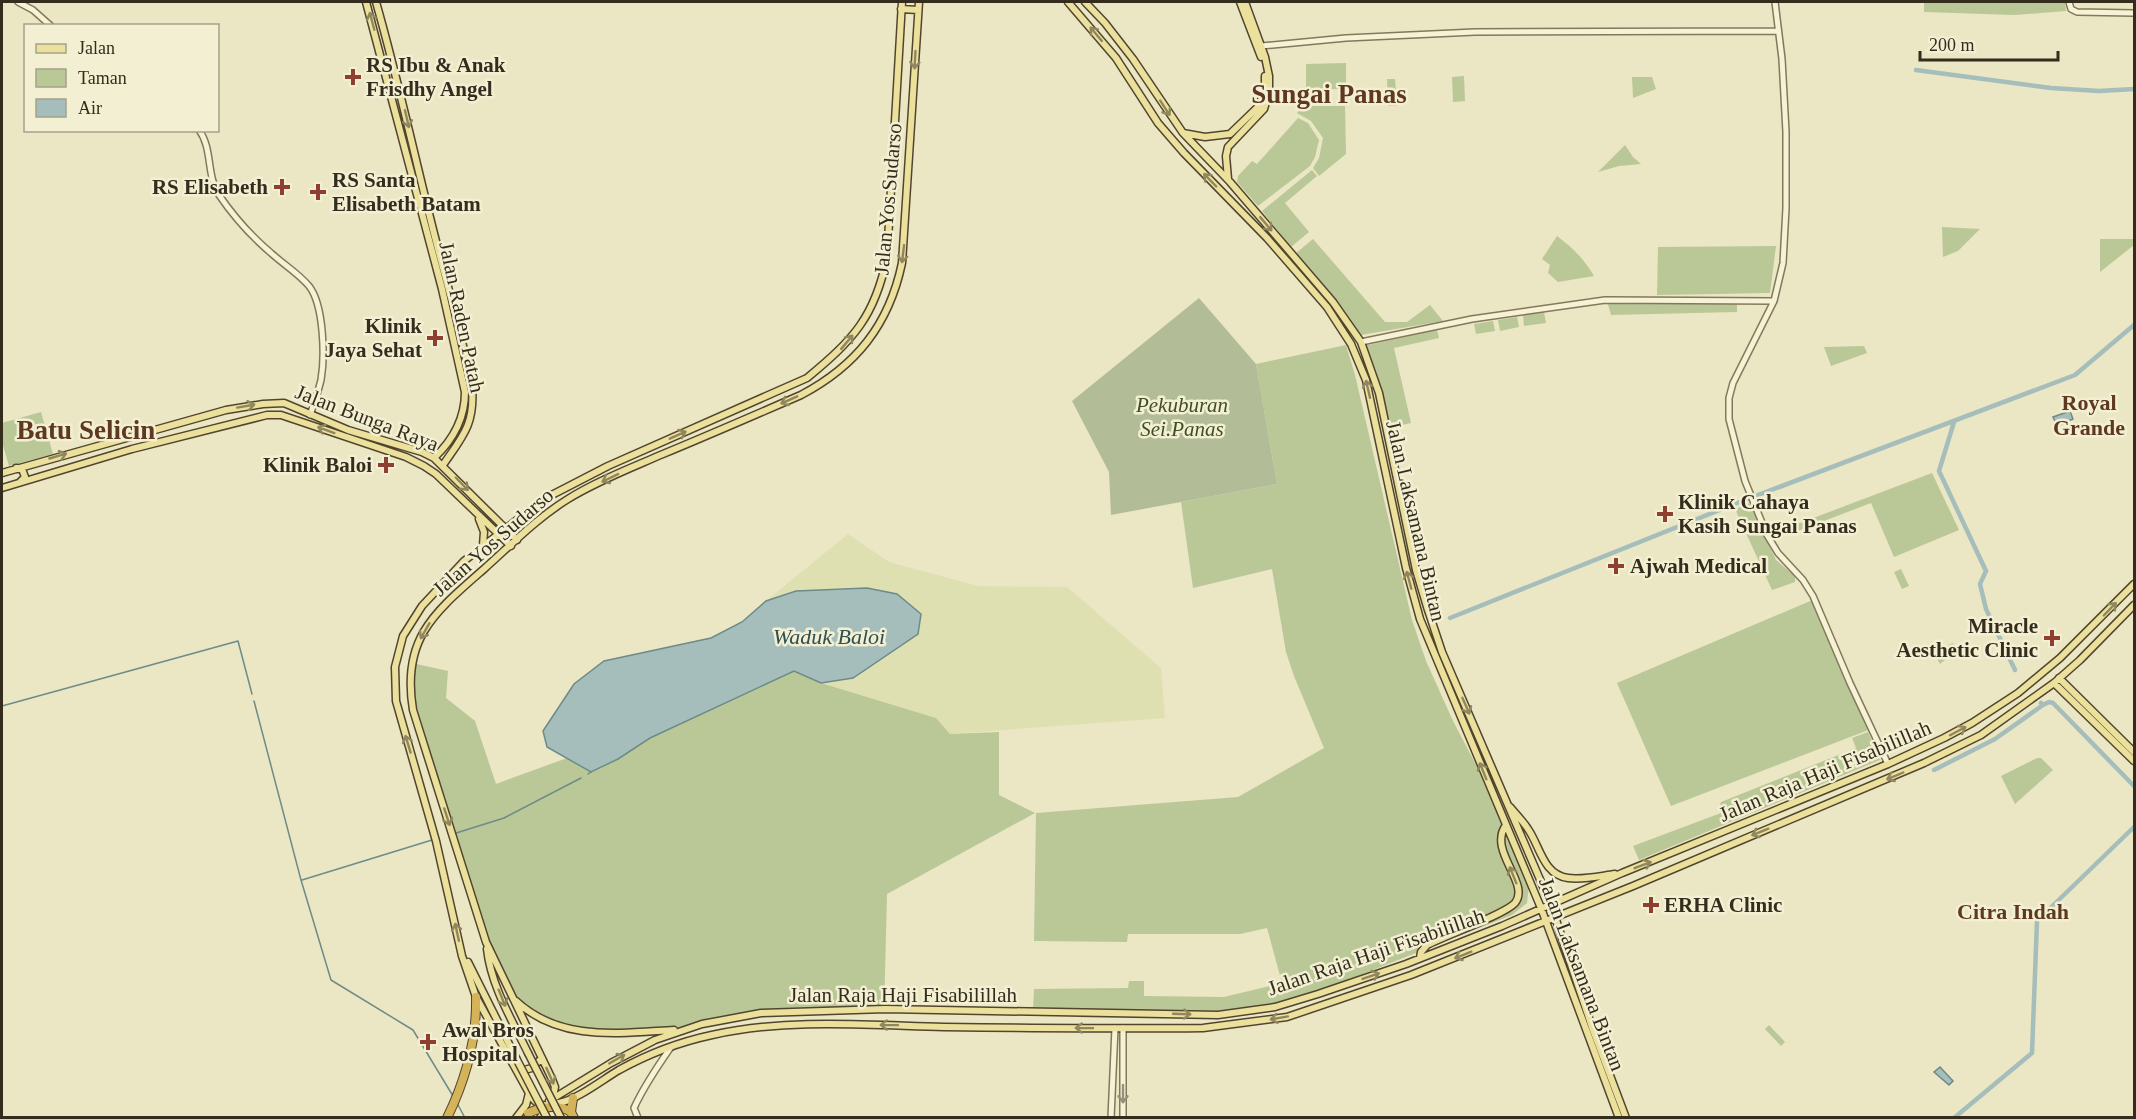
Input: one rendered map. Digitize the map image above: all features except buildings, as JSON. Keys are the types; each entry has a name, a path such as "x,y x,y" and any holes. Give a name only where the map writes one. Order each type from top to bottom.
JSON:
{"highway":[{"path":"447,1117 457,1097 474,1039 476,997"},
{"path":"522,1116 549,1109 573,1115 573,1098"}],"main road":[{"name":"Jalan Raden Patah","path":"366,2 467,363 472,404 468,428 443,465"},
{"name":"Jalan Raden Patah","path":"376,2 395,68 437,246 462,375 465,401 462,417 454,434 434,458"},
{"name":"Jalan Yos Sudarso","path":"549,1109 555,1087 486,942 413,710 410,680 411,662 415,649 430,621 450,599 546,514 572,496 612,476 815,387 848,363 868,342 885,314 902,264 919,2"},
{"name":"Jalan Laksamana Bintan","path":"1068,2 1123,67 1158,123 1267,238 1327,307 1351,344 1366,380 1406,568 1420,619 1541,908 1619,1118"},
{"name":"Jalan Laksamana Bintan","path":"1084,2 1105,23 1184,133 1334,302 1361,342 1379,393 1416,570 1442,652 1551,904 1593,1030 1626,1118"},
{"path":"1228,180 1226,156 1228,147 1267,103 1269,76 1262,46 1243,2"},
{"path":"1184,133 1205,137 1227,135 1259,106 1265,88 1265,74 1243,2"},
{"path":"902,5 918,9"},
{"name":"Jalan Yos Sudarso","path":"529,1094 476,997 463,959 436,841 396,701 395,667 403,636 414,616 452,572 483,545 544,499 565,487 807,378 832,358 862,322 878,294 888,244 902,5"},
{"path":"1123,67 1133,60"},
{"path":"384,71 395,68"},
{"path":"757,401 761,412"},
{"name":"Jalan Bunga Raya","path":"2,472 186,420 248,405 280,403 348,430 422,452 434,458 517,540"},
{"name":"Jalan Bunga Raya","path":"2,488 132,449 267,415 281,415 416,461 436,474 476,515 511,546"},
{"path":"37,462 33,466 33,471 42,476"},
{"path":"15,468 20,468 25,472 24,480 20,483"},
{"path":"476,515 483,528 483,545"},
{"name":"Jalan Raja Haji Fisabilillah","path":"549,1109 626,1054 682,1029 733,1017 844,1009 1218,1015 1286,1005 1420,958 1888,764 1972,723 2018,693 2060,658 2134,584"},
{"name":"Jalan Raja Haji Fisabilillah","path":"549,1109 573,1098 633,1063 672,1046 726,1032 786,1025 839,1024 1114,1029 1203,1028 1293,1016 1412,975 1555,918 1924,763 1981,735 2056,680 2134,605"},
{"path":"1434,656 1442,652"},
{"path":"2056,680 2134,761"},
{"path":"2074,698 2134,752"},
{"path":"1809,796 1815,810"},
{"path":"1506,802 1529,830 1551,871 1576,879 1622,873"},
{"path":"1420,958 1421,952 1430,944 1491,917 1516,901 1517,887 1499,840 1501,831 1506,825"},
{"path":"486,942 489,962 500,996 561,1118"},
{"path":"463,959 469,963 516,1059 549,1109"},
{"path":"513,999 544,1020 575,1030 611,1034 682,1029"},
{"path":"946,1011 946,1027"},
{"path":"1244,1012 1246,1024"},
{"path":"1164,1013 1164,1029"},
{"path":"516,1070 529,1069 542,1058"},
{"path":"529,1094 534,1102 549,1109"},
{"path":"522,1116 529,1094"}],"street":[{"path":"18,2 33,10 49,24"},
{"path":"1775,2 1784,92 1785,242 1774,301 1733,383 1729,398 1730,428 1755,508 1778,553 1803,580 1813,596 1888,764"},
{"path":"2069,2 2071,9 2077,12 2134,13"},
{"path":"1262,46 1346,38 1475,32 1778,31"},
{"path":"200,132 206,143 212,180 219,195 249,233 305,282 314,294 320,320 323,356 321,378 310,415"},
{"path":"1361,342 1472,319 1605,300 1774,301"},
{"path":"1123,1028 1123,1118"},
{"path":"1111,1118 1114,1029"},
{"path":"638,1118 634,1108 637,1101 650,1077 672,1046"}],"green space":[{"path":"1924,2 2065,2 2066,11 2015,15 1924,12"},
{"path":"1346,63 1346,89 1306,89 1306,64"},
{"path":"1464,76 1465,101 1453,102 1452,77"},
{"path":"1632,77 1652,77 1656,89 1633,98"},
{"path":"1387,79 1395,79 1397,106 1388,106"},
{"path":"1303,106 1345,106 1346,154 1319,176 1313,168 1319,158 1323,138 1311,121 1297,113"},
{"path":"1298,118 1308,123 1319,140 1315,157 1310,166 1258,206 1237,182 1238,176 1252,161 1257,164"},
{"path":"1625,145 1641,164 1619,166 1598,172"},
{"path":"1312,170 1317,176 1285,203 1309,232 1291,247 1262,211"},
{"path":"1942,227 1980,229 1958,251 1943,257"},
{"path":"1557,236 1578,254 1594,276 1558,282 1548,273 1550,265 1542,259"},
{"path":"1313,239 1385,322 1407,322 1430,305 1443,321 1361,335 1295,254"},
{"path":"2100,239 2134,239 2134,245 2100,272"},
{"path":"1776,246 1770,293 1657,295 1658,247"},
{"name":"Pekuburan Sei.Panas","path":"1199,298 1256,364 1277,484 1111,515 1109,472 1072,401"},
{"path":"1737,300 1737,312 1611,315 1607,301"},
{"path":"1544,312 1546,323 1524,326 1523,315"},
{"path":"1517,317 1519,327 1500,331 1498,320"},
{"path":"1493,321 1495,331 1476,334 1474,324"},
{"path":"1437,330 1439,338 1394,348 1411,423 1383,429 1364,346"},
{"path":"1346,345 1412,620 1426,661 1453,721 1492,795 1530,877 1527,903 1512,915 1287,1004 1200,1016 1114,1017 1033,1011 1034,989 1128,988 1129,981 1144,981 1144,996 1224,997 1282,983 1267,928 1240,934 1128,934 1127,942 1034,941 1036,813 1238,797 1324,748 1286,652 1272,569 1193,588 1181,502 1277,484 1256,364"},
{"path":"1864,346 1867,353 1831,366 1824,347"},
{"path":"41,412 53,454 9,466 2,442 2,423"},
{"path":"1932,473 1959,530 1894,557 1871,503 1790,534 1787,528"},
{"path":"1750,503 1776,560 1795,576 1795,582 1772,590 1735,509"},
{"path":"848,534 889,562 978,586 1067,587 1161,668 1165,718 950,734 936,718 821,683 853,678 918,634 824,590 796,591 766,601"},
{"path":"1901,569 1909,586 1902,589 1894,572"},
{"path":"1815,599 1871,729 1671,806 1617,683"},
{"path":"1953,643 1957,650 1940,664 1933,652"},
{"path":"412,663 448,671 446,698 475,721 496,784 567,758 592,772 618,759 649,738 794,671 821,683 936,718 950,734 999,732 999,795 1035,813 887,894 884,1013 764,1016 638,1037 594,1034 566,1026 526,1005 509,993 495,972 413,709"},
{"path":"1868,732 1880,760 1639,860 1633,846 1721,813 1719,808 1721,802 1856,748 1852,738"},
{"path":"2041,758 2053,770 2015,804 2001,776"},
{"path":"1769,1025 1785,1042 1781,1046 1765,1029"}],"water":[{"path":"2070,411 2073,419 2057,426 2053,417"},
{"name":"Waduk Baloi","path":"867,588 897,594 921,614 918,634 853,678 821,683 794,671 650,738 618,759 591,772 547,747 543,731 574,684 604,661 711,638 742,622 766,601 796,591"},
{"path":"1940,1067 1953,1081 1949,1085 1934,1072"}],"waterway":[{"path":"1916,70 2051,88 2099,91 2134,89"},
{"path":"1450,618 1737,503 2075,375 2134,325"},
{"path":"1954,422 1939,471 1986,571 1980,584 1986,609 2015,670"},
{"path":"2,706 238,641 252,694"},
{"path":"254,701 301,880 331,980 413,1030 453,1096"},
{"path":"1934,770 1995,739 2043,705 2041,703"},
{"path":"2043,705 2053,703 2134,786"},
{"path":"453,834 504,818 581,778"},
{"path":"1954,1118 2032,1053 2037,921 2134,827"},
{"path":"302,880 432,840"},
{"path":"457,1103 465,1118"}],"place":[{"name":"RS Ibu & Anak Frisdhy Angel","path":"353,77"},
{"name":"RS Elisabeth","path":"282,187"},
{"name":"RS Santa Elisabeth Batam","path":"318,192"},
{"name":"Klinik Jaya Sehat","path":"435,338"},
{"name":"Klinik Baloi","path":"386,465"},
{"name":"Klinik Cahaya Kasih Sungai Panas","path":"1665,514"},
{"name":"Ajwah Medical","path":"1616,566"},
{"name":"Miracle Aesthetic Clinic","path":"2052,638"},
{"name":"ERHA Clinic","path":"1651,905"},
{"name":"Awal Bros Hospital","path":"428,1042"}],"district":[{"name":"Sungai Panas","path":"1329,94"},
{"name":"Royal Grande","path":"2089,414"},
{"name":"Batu Selicin","path":"86,430"},
{"name":"Citra Indah","path":"2013,911"}]}
